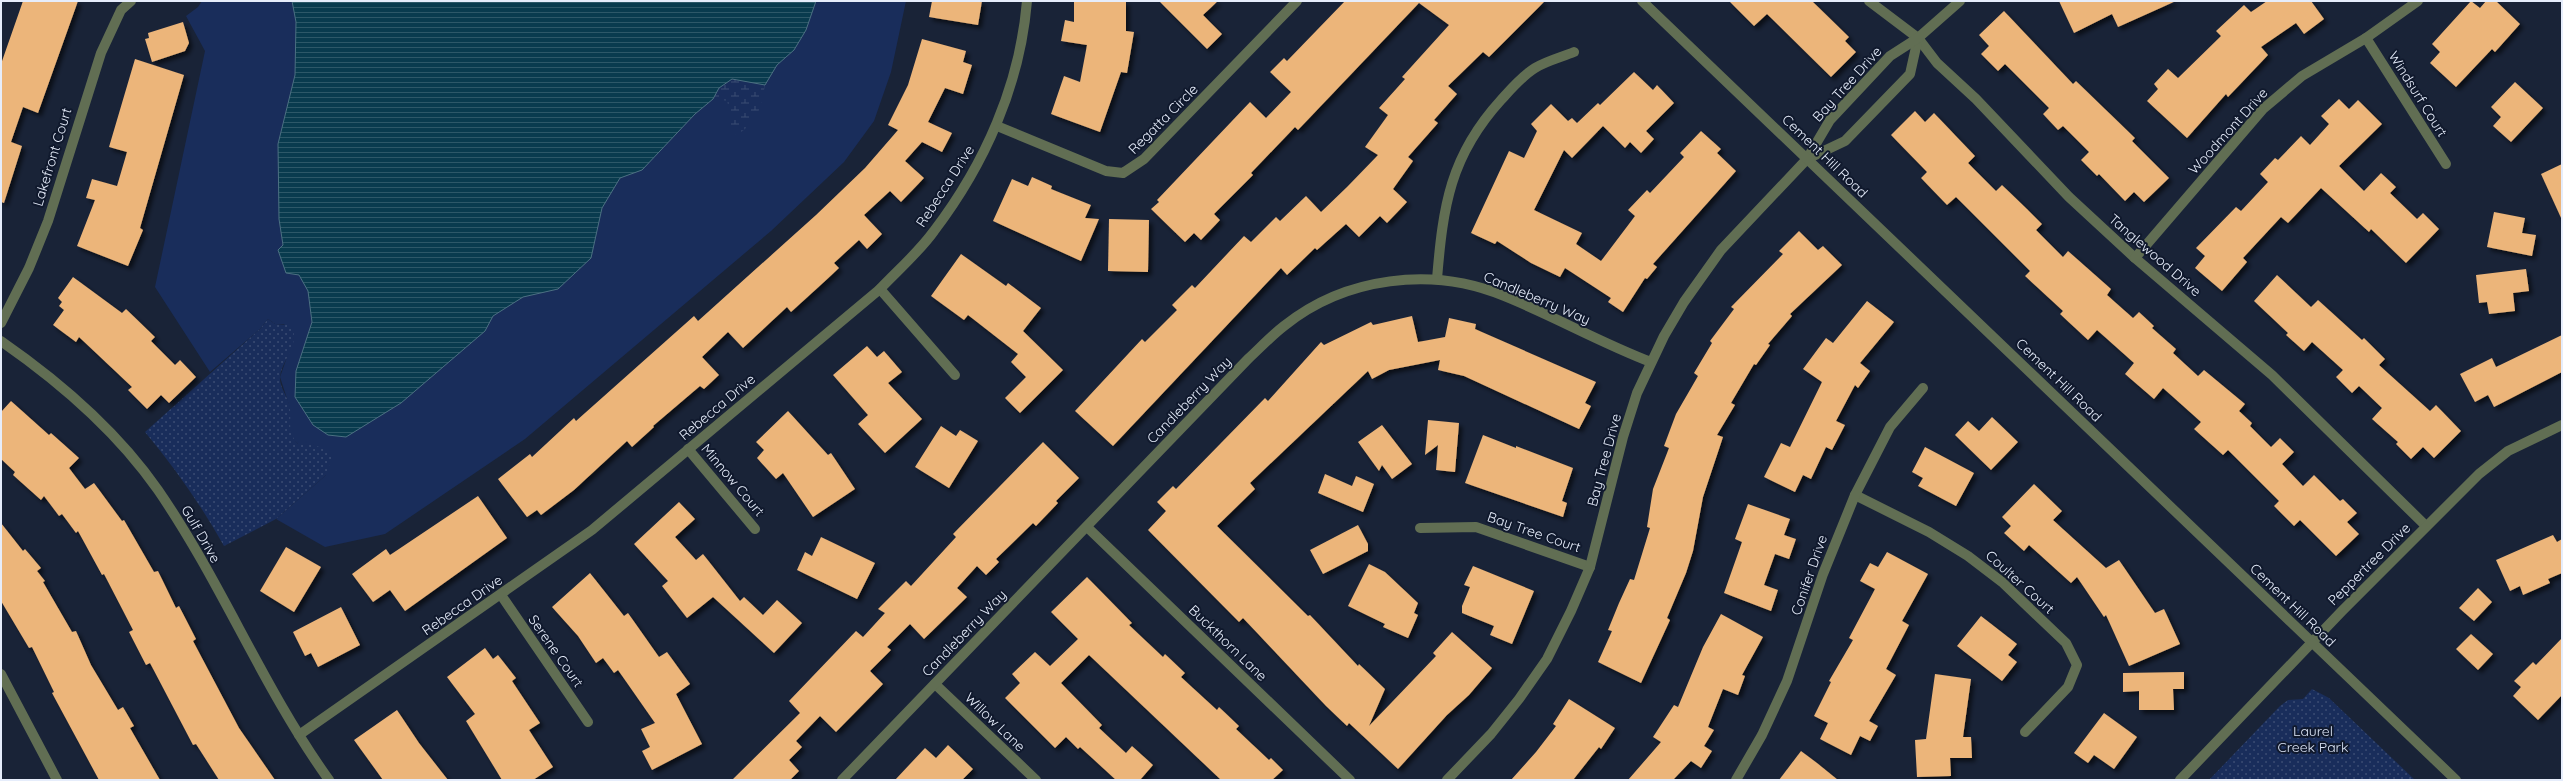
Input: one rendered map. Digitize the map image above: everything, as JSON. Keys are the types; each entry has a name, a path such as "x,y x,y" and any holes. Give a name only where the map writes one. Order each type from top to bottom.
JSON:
{"street":[{"name":"Lakefront Court","path":"1,323 28,268 48,221 101,52 120,10 131,1"},
{"name":"Rebecca Drive","path":"299,735 586,535 880,289 934,232 961,191 997,126 1018,54 1027,1"},
{"name":"Regatta Circle","path":"997,126 1106,171 1123,173 1144,158 1297,1"},
{"name":"Cement Hill Road","path":"1642,1 2456,780"},
{"name":"Tanglewood Drive","path":"1869,1 1918,38 1937,63 1976,99 2069,197 2135,258 2272,375 2426,526"},
{"name":"Bay Tree Drive","path":"1447,780 1496,728 1519,700 1547,659 1590,567 1623,437 1651,362 1684,302 1714,260 1807,159 1830,120 1890,56 1918,38 1960,1"},
{"name":"Woodmont Drive","path":"2135,258 2264,108 2302,76 2366,38 2418,1"},
{"name":"Bay Tree Drive","path":"1807,159 1845,141 1910,74 1918,38"},
{"name":"Windsurf Court","path":"2366,38 2446,164"},
{"path":"1437,279 1445,206 1456,168 1471,137 1490,111 1535,68 1574,52"},
{"name":"Candleberry Way","path":"842,780 1284,326 1322,301 1367,284 1404,279 1437,279 1472,285 1504,295 1651,362"},
{"path":"880,289 955,375"},
{"name":"Gulf Drive","path":"1,341 42,369 81,404 117,441 157,490 186,533 270,689 329,780"},
{"name":"Conifer Drive","path":"1736,780 1762,735 1787,681 1823,574 1854,495 1890,427 1923,388"},
{"name":"Peppertree Drive","path":"2180,780 2426,526 2479,474 2508,451 2562,425"},
{"name":"Minnow Court","path":"688,449 756,529"},
{"name":"Coulter Court","path":"1854,495 1929,532 1968,556 2002,582 2066,643 2077,665 2068,687 2025,732"},
{"name":"Buckthorn Lane","path":"1087,527 1350,780"},
{"name":"Bay Tree Court","path":"1420,528 1476,527 1590,567"},
{"name":"Serene Court","path":"501,595 588,722"},
{"path":"1,674 57,780"},
{"name":"Willow Lane","path":"935,684 1036,780"}],"green space":[{"path":"202,1 906,1 891,72 874,121 844,162 771,231 525,439 385,534 325,547 276,519 326,475 313,444 298,444 290,436 289,405 280,377 294,337 284,324 275,324 268,319 260,329 210,372 155,287 205,51 186,16 198,7"},
{"path":"732,79 765,85 762,101 757,114 750,124 737,135 730,130 731,116 727,101 713,99 719,88"},
{"path":"268,319 275,324 290,325 293,331 293,344 281,371 280,380 289,404 290,429 294,439 298,444 313,444 333,454 326,475 276,519 224,546 187,487 145,432 260,329"},
{"name":"Laurel Creek Park","path":"2312,689 2329,698 2415,780 2209,780 2280,706 2288,700 2303,699"}],"shaded area":[{"path":"292,1 816,1 806,30 794,50 777,65 765,85 732,79 719,88 713,99 695,114 642,170 620,178 602,208 591,258 558,289 523,297 493,316 485,331 401,403 346,437 328,435 313,425 295,397 296,371 312,322 308,291 299,275 286,273 278,250 283,245 279,219 278,144 295,75 296,22"}],"building":[{"path":"23,1 78,1 38,113 23,107 11,142 22,146 4,203 1,202 1,64"},
{"path":"932,1 982,1 978,25 929,17"},
{"path":"1074,1 1126,1 1126,31 1134,32 1127,73 1121,72 1100,132 1051,114 1064,76 1080,82 1087,45 1061,41 1065,20 1074,22"},
{"path":"1159,1 1218,1 1203,15 1222,34 1207,49"},
{"path":"1345,1 1545,1 1489,57 1483,52 1448,86 1457,94 1434,120 1438,123 1408,157 1413,161 1393,189 1407,202 1387,223 1380,216 1359,237 1346,224 1317,250 1315,248 1287,275 1281,268 1113,446 1075,411 1142,339 1145,342 1177,310 1172,305 1192,285 1195,288 1244,236 1251,242 1276,217 1280,221 1306,196 1321,212 1347,187 1378,155 1365,147 1388,115 1379,108 1405,79 1402,77 1449,25 1419,3 1298,130 1295,127 1251,173 1253,175 1214,214 1220,220 1201,240 1194,233 1185,242 1151,209 1159,202 1157,200 1250,102 1266,118 1291,92 1270,72 1284,58 1287,61"},
{"path":"1729,1 1812,1 1849,37 1845,41 1856,52 1831,77 1767,14 1754,26"},
{"path":"2059,1 2176,1 2118,27 2112,14 2074,33"},
{"path":"2267,1 2311,1 2324,19 2304,34 2296,23 2261,47 2268,55 2228,97 2226,94 2187,138 2147,101 2158,89 2154,84 2168,69 2178,78 2221,36 2216,31 2244,5 2251,12"},
{"path":"2471,1 2480,8 2486,1 2496,1 2520,24 2495,52 2492,49 2456,87 2430,63 2440,52 2432,44"},
{"path":"2004,11 2073,84 2076,81 2135,138 2132,141 2169,178 2144,202 2134,192 2125,201 2099,174 2097,176 2081,160 2089,152 2063,126 2058,130 2043,114 2049,108 2005,64 1998,71 1981,54 1989,46 1979,35"},
{"path":"183,22 189,43 185,51 152,62 145,39 149,38 148,33"},
{"path":"922,39 966,51 963,62 972,65 963,94 945,88 928,122 952,133 942,152 922,142 905,161 924,178 901,202 890,191 864,215 882,234 867,249 859,240 834,263 839,268 824,282 791,312 787,307 743,348 728,332 702,357 719,375 704,389 700,386 653,426 654,427 632,447 627,441 574,490 541,515 537,510 527,517 498,479 530,454 532,457 574,418 576,421 694,316 698,321 816,215 865,168 898,130 888,125 908,85"},
{"path":"135,59 184,75 140,228 143,230 128,266 77,246 95,200 86,198 92,179 117,186 127,152 109,147"},
{"path":"1634,72 1653,90 1657,85 1674,103 1646,131 1654,139 1641,153 1630,142 1625,148 1603,126 1572,158 1564,150 1534,210 1582,233 1576,244 1601,261 1635,216 1628,210 1647,190 1650,193 1684,157 1680,153 1701,131 1721,149 1717,153 1736,171 1653,264 1657,267 1647,279 1645,278 1623,312 1608,302 1611,298 1565,268 1560,277 1531,263 1497,241 1495,244 1471,233 1509,151 1524,158 1537,131 1531,124 1551,104 1568,121 1572,118 1577,123 1598,103 1600,105"},
{"path":"2515,82 2543,108 2511,142 2493,126 2501,117 2491,107"},
{"path":"2339,99 2349,109 2358,100 2382,124 2339,166 2364,191 2381,173 2396,187 2390,193 2417,219 2423,213 2439,229 2406,263 2371,229 2369,232 2321,188 2288,223 2281,217 2243,258 2247,262 2222,291 2195,268 2205,256 2196,248 2236,207 2241,211 2268,182 2260,174 2275,158 2278,160 2301,136 2310,145 2329,124 2321,116"},
{"path":"1915,111 1925,122 1934,113 1975,156 1968,163 1996,191 2002,185 2027,209 2042,224 2036,230 2063,257 2068,251 2111,289 2107,295 2133,318 2139,312 2154,326 2152,328 2176,349 2173,353 2198,376 2204,370 2245,404 2239,411 2252,423 2250,426 2271,447 2280,438 2294,452 2282,464 2303,486 2314,475 2340,501 2343,499 2357,513 2347,522 2359,534 2336,556 2300,520 2294,526 2274,506 2279,501 2228,450 2223,455 2194,429 2201,422 2163,388 2154,399 2125,374 2134,363 2097,330 2088,340 2060,314 2063,311 2025,276 2030,271 1956,197 1947,205 1921,178 1927,172 1891,135"},
{"path":"2562,164 2562,220 2541,174"},
{"path":"1032,177 1052,186 1051,189 1091,205 1085,218 1099,219 1081,261 993,221 1012,179 1028,186"},
{"path":"2494,212 2525,218 2522,233 2536,235 2532,256 2487,247"},
{"path":"1109,219 1149,220 1148,272 1108,271"},
{"path":"1799,231 1818,250 1823,246 1842,265 1790,314 1792,316 1768,344 1770,345 1756,365 1754,364 1731,403 1735,405 1717,435 1723,437 1703,497 1693,551 1686,573 1667,618 1670,620 1641,683 1598,662 1612,631 1608,630 1619,603 1630,579 1634,580 1650,528 1647,527 1653,489 1669,448 1664,446 1676,414 1698,376 1694,373 1712,343 1710,341 1734,309 1731,307 1783,254 1779,251"},
{"path":"961,254 1006,286 1008,283 1041,308 1023,331 1063,370 1020,413 1005,398 1026,377 1011,362 1018,354 968,315 964,320 931,296"},
{"path":"2526,269 2529,291 2513,293 2515,311 2489,314 2487,302 2479,303 2476,275"},
{"path":"2277,275 2311,307 2318,300 2362,340 2364,338 2385,359 2379,365 2430,411 2436,405 2461,431 2434,458 2423,447 2411,459 2396,444 2398,442 2372,419 2382,408 2359,386 2352,393 2336,377 2343,370 2312,342 2304,351 2286,335 2288,333 2254,301"},
{"path":"73,277 122,313 126,309 155,337 151,341 175,365 180,360 196,377 169,403 161,395 147,409 128,390 132,387 79,337 76,342 53,325 64,310 59,306 62,302 58,298"},
{"path":"1867,301 1894,322 1860,363 1870,371 1858,388 1855,385 1836,421 1845,425 1832,450 1826,447 1811,479 1803,475 1795,492 1764,477 1781,443 1790,447 1822,382 1803,369 1826,338 1833,343"},
{"path":"1412,316 1418,342 1445,337 1449,318 1476,324 1475,329 1596,382 1585,403 1591,406 1579,429 1464,376 1438,370 1440,360 1389,370 1372,379 1368,371 1250,483 1255,489 1217,526 1308,616 1310,615 1358,666 1359,664 1385,689 1369,726 1436,656 1433,653 1452,632 1492,668 1469,695 1447,715 1398,769 1349,723 1347,726 1326,706 1243,618 1239,622 1148,530 1166,511 1157,502 1173,486 1176,489 1265,398 1268,401 1321,342 1324,345 1371,322 1373,325"},
{"path":"2562,335 2562,372 2494,407 2488,395 2475,402 2460,374 2492,358 2496,367"},
{"path":"867,346 877,357 884,351 902,372 888,383 922,419 885,453 858,424 868,415 833,375"},
{"path":"11,401 49,435 51,433 79,458 69,468 85,489 94,483 122,521 124,520 154,572 158,571 176,608 179,606 196,639 193,641 239,728 275,780 219,780 196,744 193,745 150,663 146,665 129,632 133,630 104,574 102,575 78,531 76,533 62,514 59,516 44,496 41,500 13,475 15,472 1,459 1,412"},
{"path":"788,411 828,455 831,453 855,489 813,517 783,473 776,479 757,458 764,450 756,442"},
{"path":"1992,417 2018,442 1991,470 1955,435 1968,421 1979,431"},
{"path":"1428,420 1459,423 1455,472 1436,470 1438,445 1425,455"},
{"path":"1382,425 1412,464 1392,479 1382,465 1379,471 1358,442"},
{"path":"941,426 956,436 960,430 978,441 949,488 915,467"},
{"path":"1483,435 1573,468 1562,501 1567,503 1563,517 1465,483"},
{"path":"1043,442 1079,478 1056,501 1058,503 1036,526 1033,523 996,559 999,562 986,575 977,566 957,588 967,597 924,639 910,624 887,647 891,650 870,671 883,684 836,732 820,716 796,741 802,747 789,760 799,771 790,780 732,780 800,713 789,701 856,631 863,637 885,613 878,609 906,581 911,586 956,537 953,534"},
{"path":"1925,447 1974,473 1956,506 1918,486 1923,478 1912,472"},
{"path":"1325,474 1352,486 1356,476 1374,484 1363,512 1318,493"},
{"path":"2034,484 2062,511 2053,520 2106,568 2119,560 2155,613 2164,609 2180,644 2129,666 2106,615 2104,617 2077,577 2071,583 2029,545 2024,551 2004,533 2011,526 2002,517"},
{"path":"478,496 507,538 405,611 390,590 373,602 352,574 386,549 390,555"},
{"path":"679,502 695,519 675,537 696,560 703,554 740,601 744,597 763,615 777,600 802,623 774,653 713,597 687,618 662,586 668,581 634,544"},
{"path":"1748,504 1790,519 1784,535 1796,539 1789,559 1775,554 1764,585 1778,590 1771,611 1724,593 1742,542 1735,539"},
{"path":"1,523 23,551 25,549 41,568 37,571 45,581 43,582 72,632 76,631 91,665 118,710 123,707 134,726 130,728 160,780 99,780 52,693 54,692 32,647 29,648 1,601"},
{"path":"1358,525 1368,544 1368,551 1323,574 1310,550"},
{"path":"2553,535 2557,542 2562,539 2562,573 2548,579 2550,583 2523,595 2520,586 2510,591 2496,560"},
{"path":"821,537 875,563 857,599 797,570 805,552 812,556"},
{"path":"286,547 321,567 294,612 260,591"},
{"path":"1887,552 1928,574 1902,621 1909,625 1886,669 1896,675 1869,721 1878,726 1870,741 1860,736 1851,755 1820,739 1828,723 1814,716 1831,682 1829,681 1853,640 1849,638 1875,589 1860,581 1870,563 1878,567"},
{"path":"1369,564 1385,572 1418,603 1414,613 1418,615 1408,638 1383,627 1385,624 1348,606"},
{"path":"1473,566 1534,591 1512,644 1490,635 1494,626 1462,613 1462,606 1470,587 1464,585"},
{"path":"590,573 624,616 628,613 659,657 667,652 690,684 676,694 702,744 652,770 642,751 650,747 641,729 655,723 618,670 614,673 603,658 596,663 578,636 552,607"},
{"path":"1087,577 1132,623 1129,625 1163,657 1165,654 1185,673 1181,677 1217,710 1219,707 1239,726 1236,729 1269,760 1271,758 1283,770 1272,780 1221,780 1089,655 1061,683 1102,725 1099,728 1126,753 1132,746 1153,765 1140,780 1116,780 1080,747 1078,749 1066,737 1055,748 1005,698 1020,683 1012,674 1035,652 1050,666 1078,639 1051,612"},
{"path":"2478,588 2492,602 2474,621 2459,608"},
{"path":"341,607 360,645 318,667 311,653 305,656 293,632"},
{"path":"1721,614 1763,637 1742,675 1745,676 1738,695 1723,689 1708,727 1714,730 1704,746 1712,751 1701,768 1691,761 1673,780 1628,780 1661,742 1653,737 1674,705 1678,707 1703,647"},
{"path":"1981,616 2017,644 2008,655 2017,662 2002,681 1957,646"},
{"path":"2471,634 2493,654 2478,670 2456,649"},
{"path":"2562,638 2562,695 2538,720 2513,696 2521,687 2514,681 2533,662 2536,665"},
{"path":"485,648 493,659 498,655 516,678 512,681 540,723 529,730 553,767 533,780 502,780 466,721 475,714 447,677"},
{"path":"2184,672 2184,689 2173,689 2174,710 2139,710 2139,691 2123,692 2123,673"},
{"path":"1935,674 1971,679 1963,737 1971,737 1972,758 1950,758 1951,776 1917,777 1915,740 1926,739"},
{"path":"1569,699 1615,728 1601,749 1599,747 1573,780 1511,780 1536,752 1556,726 1553,724"},
{"path":"397,710 419,743 448,780 383,780 354,740"},
{"path":"2104,713 2137,737 2114,769 2094,755 2088,763 2074,753"},
{"path":"948,745 973,769 962,780 895,780 925,748 936,758"},
{"path":"1801,751 1817,763 1838,780 1779,780"}]}
